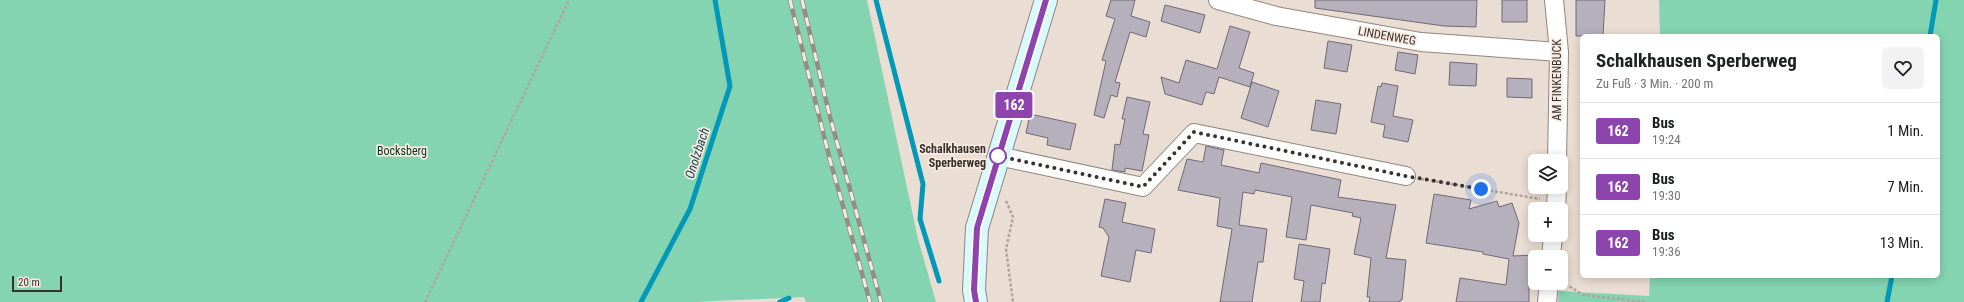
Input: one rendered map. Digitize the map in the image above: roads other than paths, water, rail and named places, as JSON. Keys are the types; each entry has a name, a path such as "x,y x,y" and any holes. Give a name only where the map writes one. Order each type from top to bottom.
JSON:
{"main road":[{"path":"976,302 974,290 977,228 1046,0"}],"street":[{"name":"LINDENWEG","path":"1218,0 1276,16 1421,42 1559,52"},
{"name":"AM FINKENBUCK","path":"1554,0 1559,52 1557,154"},
{"path":"998,156 1143,187 1194,132 1406,176"},
{"path":"1547,302 1548,290"}],"waterway":[{"name":"Onolzbach","path":"641,302 690,209 730,86 715,0"},
{"path":"876,0 923,184 920,219 939,281"},
{"path":"1930,34 1936,0"},
{"path":"1887,302 1892,278"},
{"path":"780,302 789,298"}],"railway":[{"path":"790,0 830,160 870,302"},
{"path":"802,0 830,117 881,302"}],"place":[{"name":"Schalkhausen Sperberweg","path":"998,156"}],"park label":[{"name":"Bocksberg","path":"402,151"}]}
